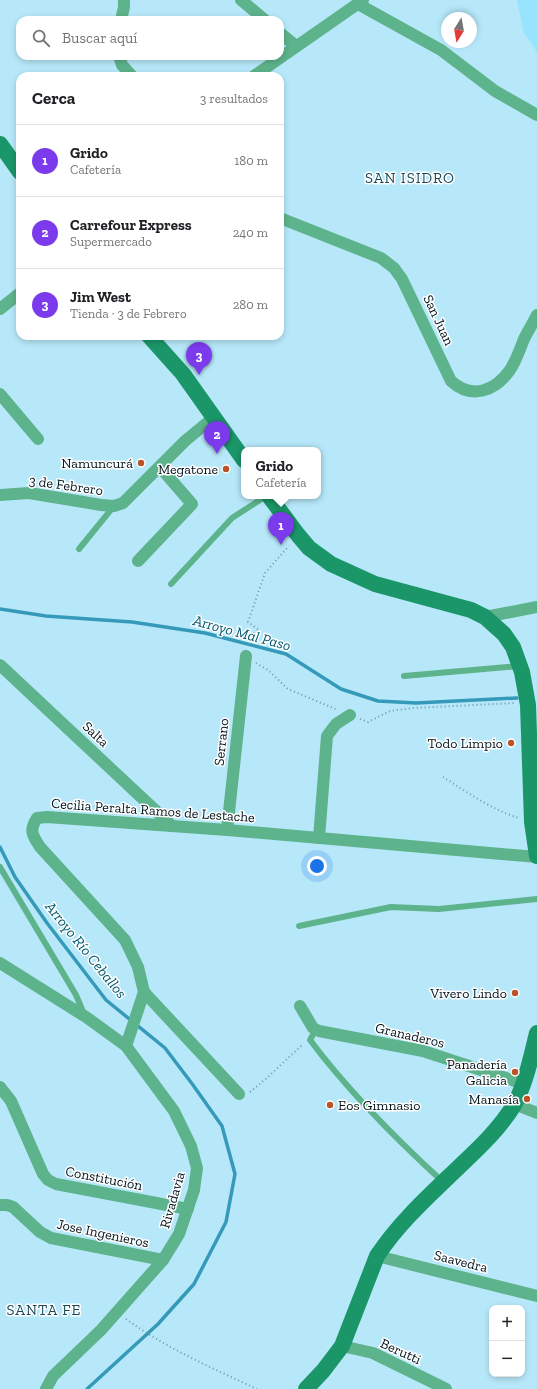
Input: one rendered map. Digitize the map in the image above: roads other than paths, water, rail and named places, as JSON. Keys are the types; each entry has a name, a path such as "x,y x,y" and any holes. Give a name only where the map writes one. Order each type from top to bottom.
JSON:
{"main road":[{"path":"0,144 16,166"},
{"path":"153,340 184,374 241,456"},
{"path":"270,499 309,548 331,564 375,584 471,610 485,617 504,634 513,647 532,705 534,822 537,857"},
{"path":"306,1389 323,1371 342,1346 377,1256 398,1227 503,1122 524,1084 537,1033"}],"street":[{"path":"122,16 124,0"},
{"path":"241,0 260,16"},
{"path":"284,55 361,2 441,50 496,91 537,115"},
{"path":"284,36 296,46"},
{"path":"121,60 122,66 128,72"},
{"path":"260,72 276,60"},
{"name":"San Juan","path":"284,220 381,258 394,268 402,279 451,381 458,387 472,392 485,390 503,379 511,369 537,314"},
{"path":"0,309 16,296"},
{"path":"0,394 38,439"},
{"name":"3 de Febrero","path":"0,495 28,493 114,506 123,502 184,441 214,417"},
{"path":"138,561 192,504 160,466"},
{"path":"485,617 537,607"},
{"name":"Serrano","path":"227,830 246,656"},
{"name":"Salta","path":"0,665 172,826"},
{"path":"319,838 327,736 336,724 350,714"},
{"name":"Cecilia Peralta Ramos de Lestache","path":"144,992 138,967 125,940 40,847 33,835 32,825 37,818 48,817 227,830 537,857"},
{"name":"Rivadavia","path":"0,962 86,1017 126,1046 174,1111 191,1146 197,1168 194,1190 179,1234 162,1260 101,1330 53,1376 46,1389"},
{"path":"126,1046 144,992 239,1094"},
{"path":"300,1006 316,1030"},
{"name":"Granaderos","path":"316,1030 423,1051 524,1084"},
{"name":"Constitución","path":"0,1087 10,1101 43,1174 48,1180 56,1184 188,1209"},
{"path":"514,1104 537,1113"},
{"name":"Jose Ingenieros","path":"0,1205 7,1205 13,1208 40,1232 52,1238 162,1260"},
{"name":"Saavedra","path":"377,1256 537,1296"},
{"name":"Berutti","path":"342,1346 373,1353 446,1389"}],"lane":[{"path":"171,584 232,518 263,499"},
{"path":"78,549 114,506"},
{"path":"404,676 520,666"},
{"path":"0,867 76,995 86,1017"},
{"path":"299,926 391,906 439,910 537,898"},
{"path":"316,1030 310,1040 323,1058 360,1101 443,1182"}],"waterway":[{"name":"Arroyo Mal Paso","path":"0,609 46,616 132,622 205,633 286,654 341,689 378,701 416,703 517,698"},
{"name":"Arroyo Río Ceballos","path":"0,847 15,877 47,923 106,1000 165,1048 193,1085 222,1126 235,1174 226,1222 194,1284 158,1324 87,1389"}],"place":[{"name":"Jim West","path":"199,375"},
{"name":"Carrefour Express","path":"217,454"},
{"name":"Namuncurá","path":"141,463"},
{"name":"Megatone","path":"226,469"},
{"name":"Grido","path":"281,545"},
{"name":"Todo Limpio","path":"511,743"},
{"name":"Vivero Lindo","path":"515,993"},
{"name":"Panadería Galicia","path":"515,1072"},
{"name":"Manasía","path":"527,1099"},
{"name":"Eos Gimnasio","path":"330,1105"}],"district":[{"name":"SAN ISIDRO","path":"410,178"},
{"name":"SANTA FE","path":"44,1310"}]}
